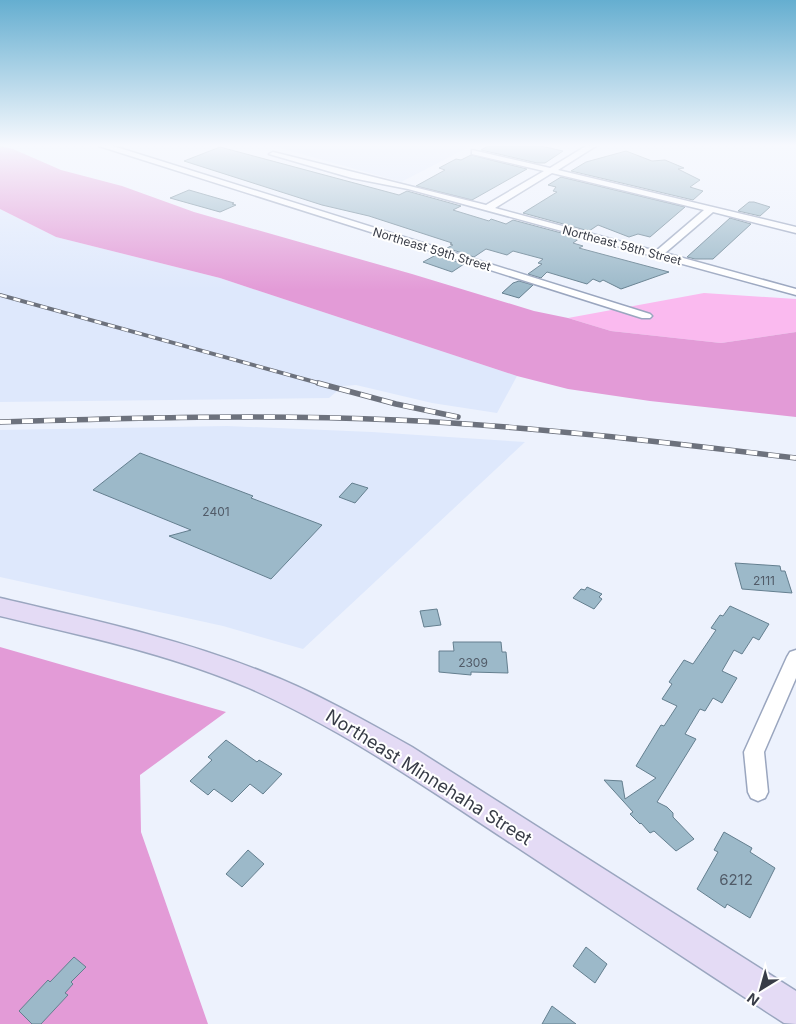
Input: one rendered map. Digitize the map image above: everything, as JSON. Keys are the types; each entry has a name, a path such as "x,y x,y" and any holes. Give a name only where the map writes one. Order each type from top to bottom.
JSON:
{"main road":[{"name":"Northeast Minnehaha Street","path":"0,607 137,640 186,655 235,672 344,721 409,760 796,1011"}],"street":[{"name":"Northeast 59th Street","path":"256,194 646,316"},
{"name":"Northeast 58th Street","path":"433,194 796,292"},
{"path":"486,209 511,194"},
{"path":"643,194 796,230"},
{"path":"657,255 710,210"},
{"path":"758,792 754,752 796,657"}],"shaded area":[{"path":"0,194 144,194 194,212 534,311 568,318 611,331 721,343 796,332 796,417 650,401 568,389 517,376 220,278 56,237 0,209"},
{"path":"0,209 56,237 220,278 517,376 497,413 432,403 356,385 343,386 329,398 0,402"},
{"path":"704,293 796,299 796,332 721,343 611,331 568,318"},
{"path":"227,426 372,432 525,442 303,649 223,626 0,577 0,430"},
{"path":"0,647 226,712 140,775 141,832 208,1024 0,1024"}],"building":[{"path":"180,194 202,194 236,205 220,212 170,198"},
{"path":"287,194 417,194 461,206 453,210 489,221 491,219 506,224 513,220 580,238 573,243 583,246 579,248 669,272 621,289 603,280 600,282 593,279 587,284 547,272 541,278 528,274 542,264 538,263 543,259 513,251 507,255 486,249 474,257 447,248 453,245 450,244 452,243 369,216 322,205"},
{"path":"447,194 483,194 472,200"},
{"path":"554,194 630,194 685,207 650,237 638,234 629,237 598,225 589,231 523,213"},
{"path":"667,194 700,194 693,200"},
{"path":"749,202 770,207 760,216 738,211"},
{"path":"730,218 751,224 713,259 687,257"},
{"path":"436,255 464,264 452,272 423,262"},
{"path":"519,281 533,285 519,298 502,293 513,283"},
{"path":"140,453 253,496 251,498 322,525 271,579 169,536 191,530 93,490"},
{"path":"352,483 368,488 355,503 339,497"},
{"path":"735,563 780,566 781,571 785,571 792,593 742,589"},
{"path":"587,587 602,594 599,597 602,599 594,609 573,598 581,589 585,590"},
{"path":"730,606 769,624 759,640 753,637 742,654 734,650 722,671 737,678 722,703 713,698 705,711 700,709 685,734 696,739 657,802 667,807 673,813 673,817 694,839 676,851 654,831 650,833 640,824 630,814 633,812 604,780 622,781 625,799 656,778 636,766 661,725 664,726 677,706 662,699 672,684 669,682 684,660 693,664 716,630 711,628 720,615 723,616"},
{"path":"437,609 441,625 424,627 420,611"},
{"path":"453,642 501,642 502,652 506,652 508,673 471,672 471,675 439,672 439,651 454,651"},
{"path":"226,740 257,762 259,760 282,774 263,794 250,784 232,802 214,789 208,795 190,781 212,760 208,757"},
{"path":"724,832 752,848 750,852 775,868 750,918 727,904 725,908 697,889 718,852 714,850"},
{"path":"248,850 264,864 242,887 226,874"},
{"path":"586,947 607,964 595,983 573,966"},
{"path":"74,957 86,967 71,982 73,984 65,993 68,995 41,1024 32,1024 19,1011 48,980 50,982"},
{"path":"552,1006 576,1024 542,1024"}],"railway":[{"path":"0,295 322,384"},
{"path":"318,383 396,404 458,417"},
{"path":"0,422 248,417 397,420 547,430 796,458"}]}
